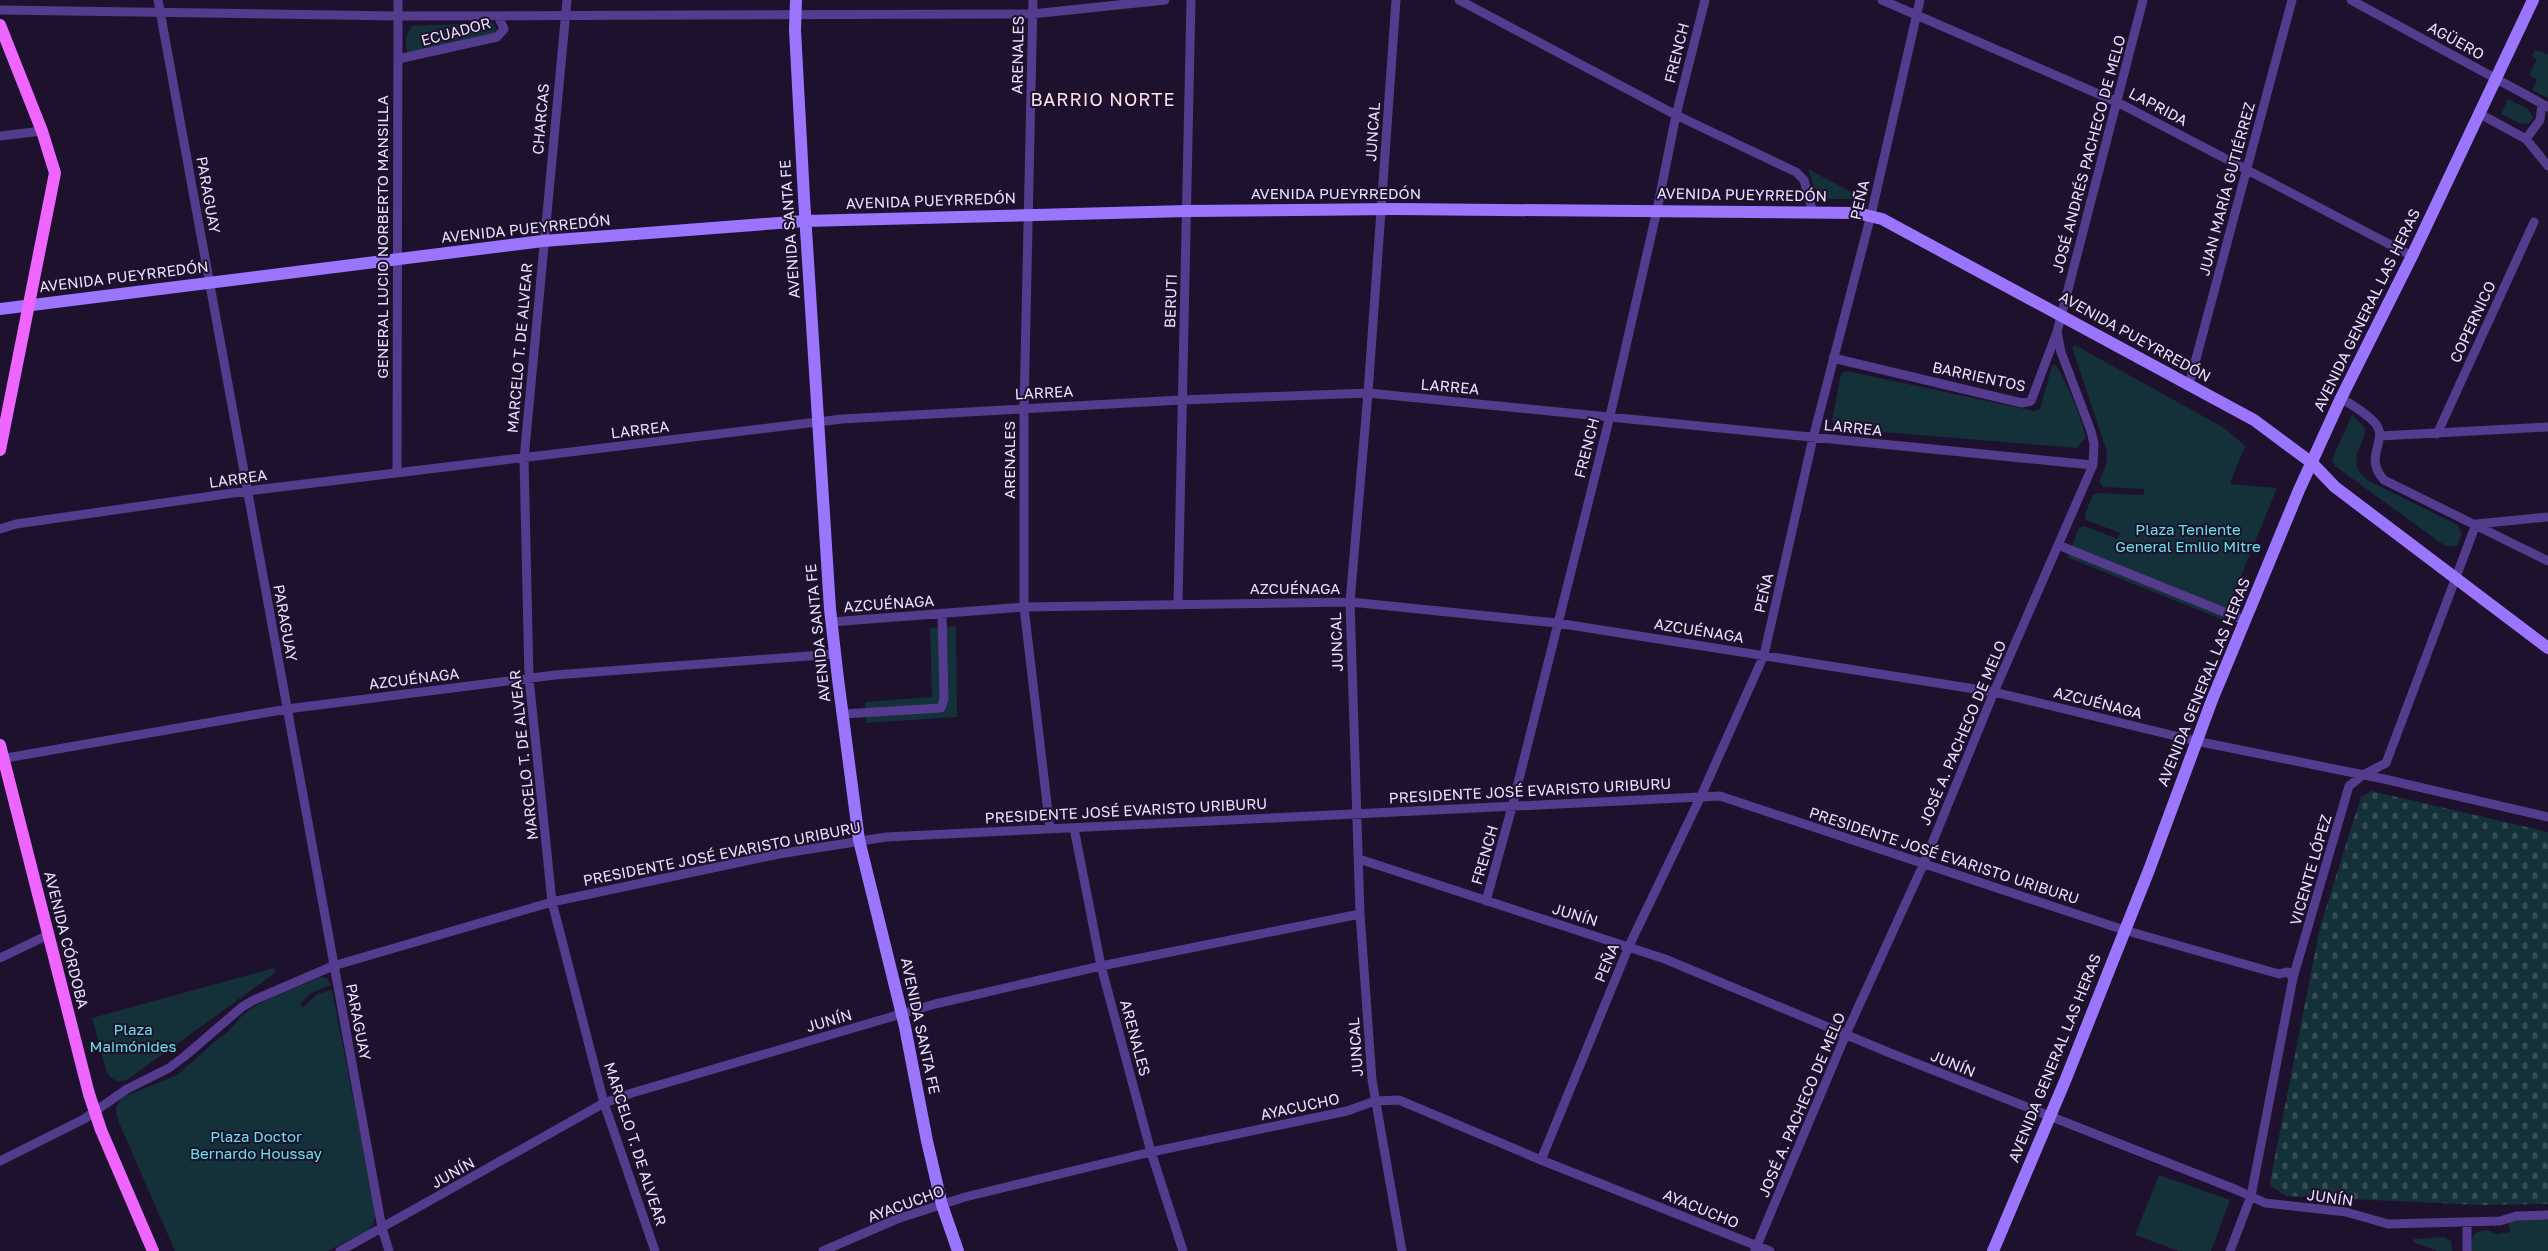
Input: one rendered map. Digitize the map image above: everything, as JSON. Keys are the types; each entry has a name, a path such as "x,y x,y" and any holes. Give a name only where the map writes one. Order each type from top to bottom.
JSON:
{"main road":[{"name":"AVENIDA SANTA FE","path":"796,0 795,15 805,221 831,622 859,840 902,1014 927,1141 942,1205 958,1251"},
{"name":"AVENIDA GENERAL LAS HERAS","path":"1993,1251 2050,1118 2244,620 2341,398 2412,256 2533,0"},
{"path":"0,25 54,164 55,182 30,306 3,422 0,450"},
{"name":"AVENIDA PUEYRREDÓN","path":"0,310 543,241 805,221 1187,211 1657,210 1871,215 2254,420 2312,463 2336,487 2548,648"},
{"name":"AVENIDA CÓRDOBA","path":"0,745 2,759 95,1113 153,1251"}],"street":[{"name":"PARAGUAY","path":"158,0 333,966 382,1228 389,1251"},
{"name":"GENERAL LUCIO NORBERTO MANSILLA","path":"397,473 398,0"},
{"name":"CHARCAS","path":"543,241 564,15 568,0"},
{"name":"ARENALES","path":"1032,0 1024,408 1024,607 1050,829"},
{"name":"ECUADOR","path":"0,10 398,16 1032,14 1165,0"},
{"name":"BERUTI","path":"1178,603 1191,0"},
{"name":"JUNCAL","path":"1396,0 1368,393 1350,602 1360,914 1375,1102 1402,1251"},
{"path":"1459,0 1676,115 1796,172 1804,180 1813,213"},
{"name":"FRENCH","path":"1486,901 1512,807 1610,416 1657,210 1676,115 1705,0"},
{"name":"LAPRIDA","path":"1882,0 2118,102 2412,256"},
{"name":"PEÑA","path":"1541,1160 1629,946 1701,796 1764,655 1813,438 1871,215 1920,0"},
{"name":"JOSÉ ANDRÉS PACHECO DE MELO","path":"2060,315 2118,102 2143,0"},
{"name":"JUAN MARÍA GUTIÉRREZ","path":"2189,385 2292,0"},
{"name":"AGÜERO","path":"2351,0 2545,105"},
{"name":"ECUADOR","path":"398,59 497,37 504,29 498,16"},
{"path":"2526,139 2536,128 2545,105"},
{"path":"2480,114 2526,139 2548,166"},
{"path":"0,136 42,131"},
{"name":"COPERNICO","path":"2437,434 2534,222"},
{"name":"MARCELO T. DE ALVEAR","path":"543,241 524,459 529,678 552,902 604,1103 655,1251"},
{"name":"BARRIENTOS","path":"1833,358 2027,403 2034,396 2060,315"},
{"name":"JOSÉ A. PACHECO DE MELO","path":"1756,1248 1846,1034 1924,863 1994,692 2093,464 2094,444 2091,431 2061,352 2056,332"},
{"name":"LARREA","path":"0,529 16,524 247,491 819,422 1024,408 1368,393 2093,464"},
{"path":"2341,398 2375,422 2380,436 2374,464 2376,471 2384,480 2548,561"},
{"path":"2380,436 2548,427"},
{"path":"2476,524 2548,517"},
{"name":"VICENTE LÓPEZ","path":"2230,1251 2251,1196 2293,978 2350,786 2363,775 2386,763 2476,524"},
{"path":"2058,545 2244,620"},
{"name":"AZCUÉNAGA","path":"831,622 1024,607 1178,603 1350,602 1557,623 1994,692 2196,741 2363,775 2548,817"},
{"path":"843,714 941,708 944,700 942,614"},
{"name":"AZCUÉNAGA","path":"2,759 287,709 529,678 835,654"},
{"name":"PRESIDENTE JOSÉ EVARISTO URIBURU","path":"0,1161 95,1113 127,1089 178,1062 242,1007 260,996 333,966 552,902 779,854 886,837 1720,796 2124,930 2279,974 2288,972 2293,978"},
{"name":"ARENALES","path":"1074,828 1101,966 1151,1152 1183,1251"},
{"name":"JUNÍN","path":"1359,859 1665,958 2050,1118 2265,1203 2346,1212 2388,1224 2500,1221 2516,1216 2548,1215"},
{"name":"JUNÍN","path":"340,1251 604,1103 632,1093 935,1004 1101,966 1360,914"},
{"path":"0,958 48,935"},
{"name":"AYACUCHO","path":"823,1251 897,1219 965,1197 1151,1152 1347,1111 1375,1102 1399,1100 1756,1248 1770,1251"},
{"path":"2467,1222 2469,1233 2467,1251"}],"green space":[{"path":"493,23 496,29 495,33 408,54 406,40 412,26"},
{"path":"2535,50 2548,54 2548,98 2532,90 2537,80 2529,75 2537,59 2532,56"},
{"path":"2508,99 2528,109 2533,117 2530,123 2521,124 2501,114"},
{"path":"1808,169 1857,195 1852,199 1818,199"},
{"name":"Plaza Teniente General Emilio Mitre","path":"2075,345 2226,429 2245,446 2230,484 2277,488 2223,620 2067,557 2079,528 2084,526 2118,539 2120,533 2086,520 2085,513 2093,495 2098,493 2144,495 2144,489 2103,487 2099,482 2106,465 2107,452 2072,347"},
{"path":"2052,365 2056,365 2065,382 2086,437 2077,448 1882,432 1835,426 1832,420 1841,374 1847,371 2034,411 2040,409"},
{"path":"2352,415 2365,428 2356,460 2361,474 2369,481 2458,525 2462,534 2457,546 2445,546 2335,466 2332,459"},
{"path":"956,626 957,717 866,723 865,702 932,697 930,628"},
{"path":"2371,791 2548,832 2548,1204 2480,1205 2286,1196 2271,1186 2270,1182 2320,927 2361,797"},
{"name":"Plaza Maimónides","path":"274,968 275,973 127,1080 116,1080 107,1073 92,1018"},
{"name":"Plaza Doctor Bernardo Houssay","path":"320,977 327,978 331,985 311,993 300,1004 303,1007 317,994 332,990 376,1215 373,1225 366,1231 328,1251 175,1251 120,1125 117,1114 118,1104 123,1097 177,1075 227,1032 244,1014 256,1006"},
{"path":"2159,1175 2230,1200 2211,1251 2179,1251 2135,1235"},
{"path":"2548,1215 2548,1251 2470,1251 2472,1237 2477,1232 2488,1230 2496,1234 2510,1232 2508,1218"},
{"path":"2444,1237 2451,1241 2452,1251 2437,1251 2413,1242 2414,1239"}],"district":[{"name":"BARRIO NORTE","path":"1103,100"}]}
